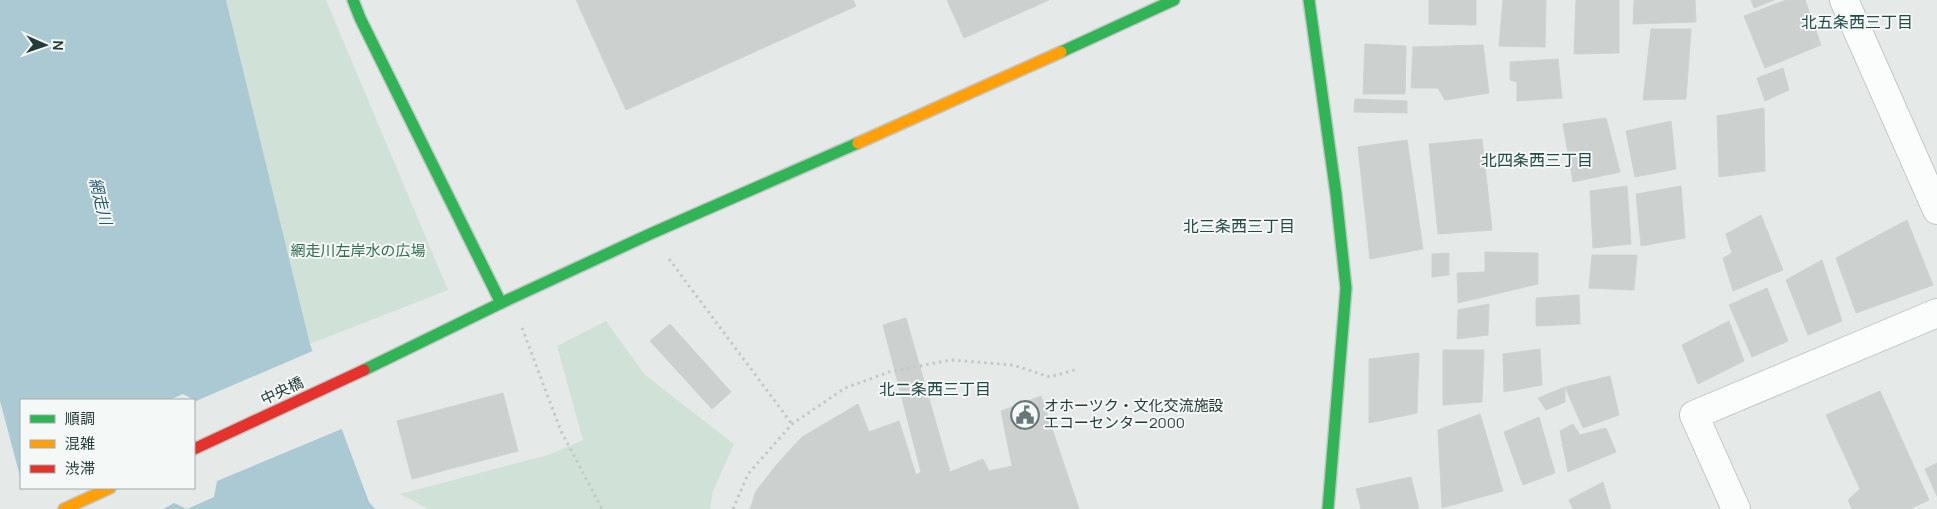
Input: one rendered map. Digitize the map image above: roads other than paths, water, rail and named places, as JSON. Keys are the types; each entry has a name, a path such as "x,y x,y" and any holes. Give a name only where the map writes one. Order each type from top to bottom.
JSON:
{"street":[{"path":"353,0 364,27 501,303"},
{"name":"中央橋","path":"195,449 650,234 968,94 1136,8 1174,0"},
{"path":"1309,0 1336,194 1346,288 1328,509"},
{"path":"1844,0 1937,210"},
{"path":"1736,509 1694,415 1937,313"},
{"path":"64,509 108,489"}],"water":[{"name":"網走川","path":"0,0 226,0 310,344 369,502 375,509 29,509 195,489 195,399 20,399 20,476 0,401"}],"place":[{"name":"オホーツク・文化交流施設 エコーセンター2000","path":"1025,415"}],"district":[{"name":"北五条西三丁目","path":"1857,22"},
{"name":"北四条西三丁目","path":"1537,160"},
{"name":"北三条西三丁目","path":"1239,226"},
{"name":"北二条西三丁目","path":"935,389"}],"park label":[{"name":"網走川左岸水の広場","path":"358,251"}]}
